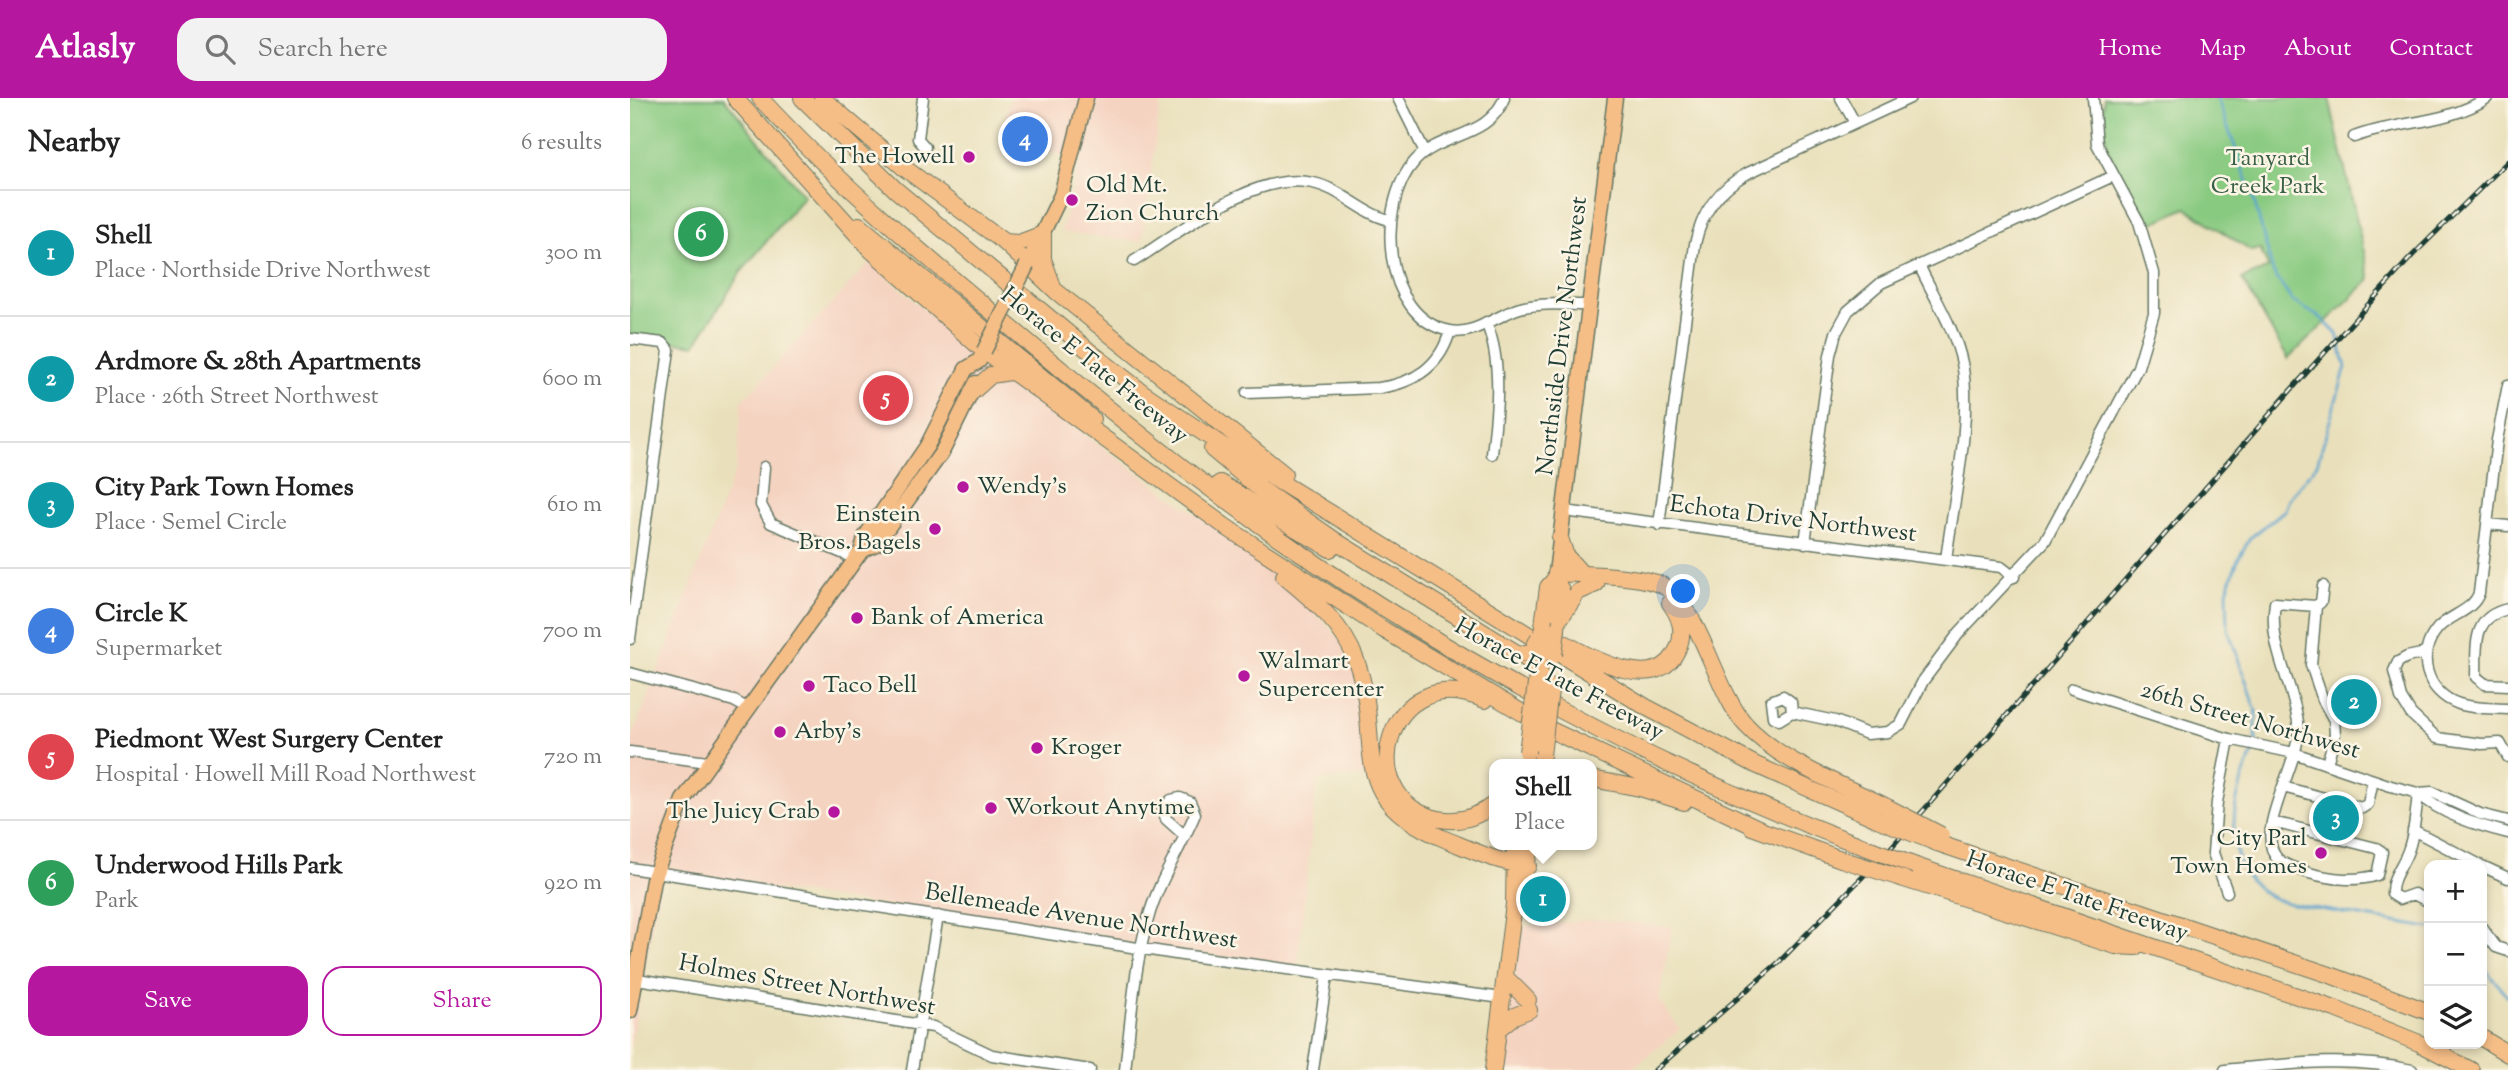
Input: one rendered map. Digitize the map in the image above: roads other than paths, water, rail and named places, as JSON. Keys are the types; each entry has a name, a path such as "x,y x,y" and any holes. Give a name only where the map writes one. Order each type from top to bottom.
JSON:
{"highway":[{"path":"735,98 870,249 981,356 1010,372 1226,527 1384,630 1552,730"},
{"name":"Horace E Tate Freeway","path":"760,98 854,195 1143,436 1245,514 1345,583 1516,687 1689,775 1854,843 2385,1028 2471,1070"},
{"name":"Horace E Tate Freeway","path":"802,98 863,159 937,225 1145,394 1346,523 1646,707 1756,765 1882,813 1982,858 2333,976 2424,1010"},
{"path":"822,98 892,159 1004,242 1057,292 1346,523"},
{"path":"815,187 1199,507"},
{"path":"1004,242 1019,243 1043,234 1045,268 1057,292"},
{"path":"972,392 991,375 1010,372"},
{"path":"1145,394 1332,545 1534,671"},
{"path":"1143,436 1520,654 1550,690"},
{"path":"1226,527 1321,608 1343,635 1363,682 1375,777 1392,809 1419,828 1521,865"},
{"path":"1407,561 1610,664 1636,673 1648,672 1670,661 1678,649 1681,634 1679,618 1670,603 1645,591 1590,580 1566,556 1560,538"},
{"path":"1556,576 1657,583 1676,594 1688,612 1725,695 1745,724 1767,743 1882,813"},
{"name":"Northside Drive Northwest","path":"1542,759 1554,654 1553,617 1548,587 1556,576"},
{"path":"1520,654 1533,650 1553,617 1590,580"},
{"name":"Northside Drive Northwest","path":"1525,759 1534,671 1553,617"},
{"path":"1534,671 1554,654"},
{"path":"1489,807 1474,817 1448,820 1420,812 1398,791 1388,764 1389,738 1399,718 1421,698 1450,691 1470,694 1552,730 1760,830"},
{"path":"1597,780 1661,794 1841,859 2116,946 2162,950"},
{"path":"1516,850 1521,865"},
{"path":"1493,1070 1514,904 1521,865 1528,850"},
{"path":"1498,1029 1528,1005 1504,977"},
{"path":"2487,1041 2508,1054"}],"main road":[{"path":"859,555 876,544 942,452 972,392 979,376 981,356 1060,195 1086,98"},
{"name":"Northside Drive Northwest","path":"1556,576 1615,98"},
{"path":"630,1011 633,978 655,871 683,800 859,555 866,537 927,446 966,369 981,356"},
{"path":"630,958 643,936"}],"street":[{"path":"923,98 918,139 925,147"},
{"path":"1398,98 1425,152"},
{"path":"1504,98 1499,110 1483,125 1425,152 1407,173 1390,220 1390,255 1403,291 1423,317 1450,331 1467,331 1534,305 1589,305"},
{"path":"1841,98 1855,123"},
{"path":"1659,525 1695,244 1703,217 1718,194 1738,178 1910,98"},
{"path":"1792,712 1835,721 1867,734 1881,734 1894,729 1905,719 1923,681 1959,633 2014,577 2053,528 2138,367 2151,332 2155,293 2151,254 2139,222 2097,144 2093,98"},
{"path":"2354,136 2381,127 2435,119 2487,98"},
{"path":"1805,543 1830,355 1836,332 1848,311 1864,294 1919,265 2113,176"},
{"path":"1134,261 1244,193 1276,182 1290,180 1329,188 1375,215 1390,220"},
{"path":"1919,265 1954,337 1965,383 1964,414 1946,561"},
{"path":"1486,322 1492,340 1497,389 1492,454"},
{"path":"1247,393 1379,388 1400,384 1419,375 1434,363 1444,349 1450,331"},
{"path":"630,339 667,345 630,639"},
{"path":"2508,385 2497,440 2478,598 2439,627 2426,653 2426,671 2445,697 2467,706 2508,709"},
{"path":"764,467 761,505 771,523 859,555"},
{"name":"Echota Drive Northwest","path":"1564,511 2001,568 2014,577"},
{"path":"2487,524 2508,526"},
{"path":"2273,822 2376,848 2382,852 2377,875 2363,880 2312,874 2283,863 2275,856 2271,843 2273,822 2294,753 2299,724 2273,640 2275,603 2316,606 2321,602 2323,586"},
{"path":"2316,606 2311,665 2323,701 2334,720 2335,734 2327,764"},
{"path":"2508,609 2492,613 2481,625 2476,677 2485,684 2508,685"},
{"path":"2426,653 2407,657 2398,663 2394,671 2401,698 2411,714 2437,737 2482,744 2500,743 2508,757"},
{"path":"630,673 734,701 747,708"},
{"name":"26th Street Northwest","path":"2072,689 2229,739 2241,739 2294,753 2418,793 2432,792 2480,814 2508,821"},
{"path":"2227,892 2213,853 2217,802 2229,739"},
{"path":"630,752 708,762"},
{"path":"2283,787 2362,808 2368,804 2373,780"},
{"path":"2418,793 2409,850 2392,884 2392,894 2400,898 2414,894 2424,899"},
{"name":"26th Street Northwest","path":"2418,793 2429,803 2462,818 2508,833"},
{"path":"2413,830 2470,860"},
{"path":"1125,1070 1142,948 1157,891 1185,836"},
{"name":"Bellemeade Avenue Northwest","path":"630,868 1327,976 1502,998"},
{"path":"2487,869 2508,878"},
{"path":"912,1070 938,916"},
{"path":"2487,935 2496,947 2508,951"},
{"path":"1313,1070 1327,976"},
{"name":"Holmes Street Northwest","path":"633,978 920,1024 945,1031 992,1055 1090,1070"},
{"path":"2225,1070 2321,1061 2389,1065 2412,1070"}],"waterway":[{"path":"2217,98 2253,196 2273,272 2292,301 2321,318 2337,334 2346,367 2317,464 2289,499 2285,510 2250,538 2238,559 2227,591 2228,629 2256,711 2256,743"},
{"path":"2255,749 2245,771 2234,817 2234,840 2239,861 2250,880 2267,894 2291,904 2424,927"},
{"path":"2487,971 2508,997"}],"railway":[{"path":"1655,1070 1778,963 1888,851 2291,390 2412,256 2508,161"}],"place":[{"name":"Circle K","path":"1025,139"},
{"name":"The Howell","path":"969,157"},
{"name":"Old Mt. Zion Church","path":"1072,200"},
{"name":"Underwood Hills Park","path":"701,234"},
{"name":"Piedmont West Surgery Center","path":"886,398"},
{"name":"Wendy's","path":"963,487"},
{"name":"Einstein Bros. Bagels","path":"935,529"},
{"name":"Bank of America","path":"857,618"},
{"name":"Walmart Supercenter","path":"1244,676"},
{"name":"Taco Bell","path":"809,686"},
{"name":"Ardmore & 28th Apartments","path":"2354,702"},
{"name":"Arby's","path":"780,732"},
{"name":"Kroger","path":"1037,748"},
{"name":"Workout Anytime","path":"991,808"},
{"name":"The Juicy Crab","path":"834,812"},
{"name":"City Park Town Homes","path":"2336,818"},
{"name":"City Parl Town Homes","path":"2321,853"},
{"name":"Shell","path":"1543,899"}],"park label":[{"name":"Tanyard Creek Park","path":"2268,173"}]}
